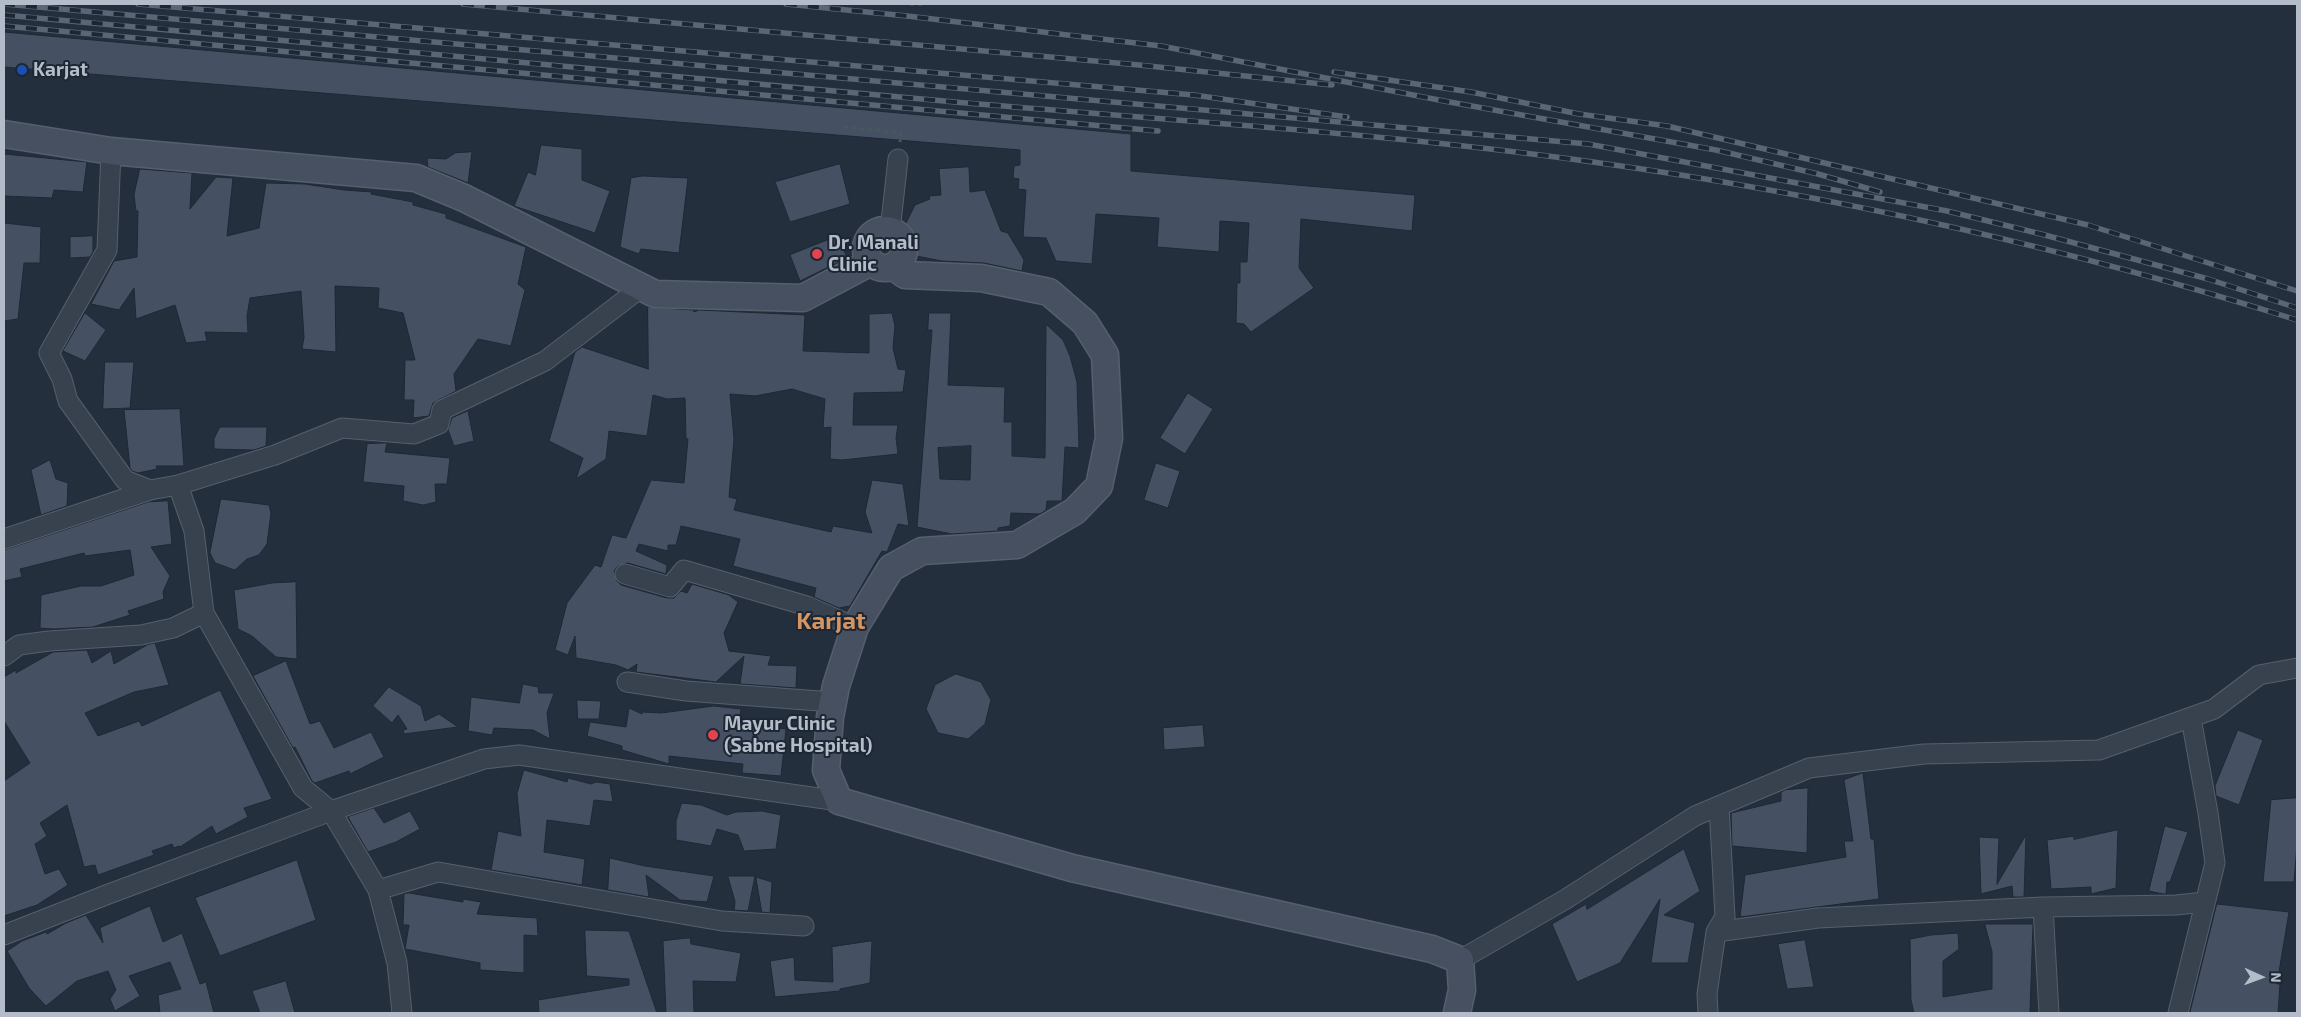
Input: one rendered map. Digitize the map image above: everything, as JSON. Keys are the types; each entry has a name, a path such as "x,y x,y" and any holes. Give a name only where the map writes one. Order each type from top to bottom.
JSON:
{"street":[{"path":"4,134 111,151 416,178 464,198 655,294 803,298 882,264"},
{"path":"111,151 106,250 49,352 62,379 68,401 125,480 150,490"},
{"path":"839,801 826,770 833,702 855,627 891,568 922,551 1017,545 1075,511 1099,486 1108,438 1105,355 1085,323 1050,292 981,278 905,275 882,264 866,251 869,239 878,232 890,231 898,159"},
{"path":"4,539 150,490 178,485 275,456 342,428 414,434 440,424 442,410 545,361 642,287"},
{"path":"178,485 194,531 204,613 303,788 331,811 378,890 397,963 402,1013"},
{"path":"625,574 670,587 684,570 807,606 855,627"},
{"path":"4,656 19,646 34,643 141,635 173,628 204,613"},
{"path":"1460,960 1566,899 1695,816 1809,768 1924,754 2099,750 2214,710 2259,675 2297,668"},
{"path":"627,682 686,691 833,702"},
{"path":"2178,1013 2215,863 2202,770 2191,718"},
{"path":"4,935 331,811 484,759 519,755 839,801 1072,868 1432,949 1460,960"},
{"path":"1708,1013 1707,994 1716,932 1725,917 1718,806"},
{"path":"378,890 438,872 722,922 804,926"},
{"path":"1716,932 1818,918 2043,907 2176,905 2205,902"},
{"path":"2043,907 2049,1013"},
{"path":"1457,1013 1462,990 1460,960"}],"path":[{"path":"910,4 925,4"},
{"path":"844,126 901,133"}],"building":[{"path":"4,32 1131,134 1131,171 1415,195 1412,231 1301,219 1299,268 1314,288 1251,332 1244,324 1236,323 1237,283 1240,283 1240,262 1247,262 1249,223 1220,221 1219,252 1157,247 1159,218 1096,214 1092,264 1056,261 1046,238 1023,237 1026,190 1018,189 1019,179 1013,178 1014,166 1020,165 1020,150 4,67"},
{"path":"541,145 582,149 582,180 610,191 595,233 514,206 528,172 535,175"},
{"path":"472,152 468,183 428,167 427,158 446,159 455,153"},
{"path":"4,154 87,162 83,192 54,190 52,198 4,196"},
{"path":"840,164 850,204 790,222 775,182"},
{"path":"969,167 970,192 985,190 1001,231 1008,233 1024,260 1022,271 984,263 942,261 906,254 905,225 915,205 930,199 929,196 941,195 939,169"},
{"path":"140,169 192,173 190,209 216,177 233,178 227,236 259,228 266,183 305,184 372,192 371,194 413,202 413,205 446,214 446,218 526,247 518,284 525,290 511,346 478,339 454,374 456,391 433,403 429,416 413,418 414,400 404,400 405,360 415,360 403,313 378,308 379,288 335,286 336,352 302,349 304,337 301,291 250,298 247,316 248,333 205,332 207,341 186,343 175,305 136,319 134,288 119,310 91,304 114,261 137,257 138,211 136,211 134,195"},
{"path":"643,176 688,178 679,253 641,249 639,254 620,247 631,178"},
{"path":"4,223 41,227 40,263 24,263 18,319 4,321"},
{"path":"93,236 93,252 90,257 70,258 70,237"},
{"path":"838,236 847,258 800,281 790,255"},
{"path":"648,307 693,310 694,312 699,310 805,315 803,351 869,353 869,314 892,313 895,326 893,348 898,369 906,370 903,392 854,393 853,425 898,425 896,438 898,454 842,460 830,459 831,427 823,428 825,399 792,389 755,396 730,394 734,439 729,497 737,499 734,510 831,532 833,526 872,533 865,512 872,480 903,484 909,526 898,524 887,552 882,551 850,606 839,608 814,597 816,588 733,566 740,539 681,526 676,545 668,545 668,551 639,544 636,551 667,565 666,574 628,563 618,566 614,571 617,581 621,585 667,598 674,598 681,591 687,593 692,584 729,595 738,602 724,633 729,651 771,656 768,665 797,666 796,688 740,684 744,656 716,682 636,672 637,664 628,670 616,665 576,658 575,636 568,655 555,650 567,603 595,565 601,567 612,535 626,538 651,480 684,483 688,439 686,439 685,398 667,399 653,395 647,436 609,431 606,459 576,479 583,458 549,441 575,352 582,347 648,369"},
{"path":"85,313 106,330 85,361 63,351"},
{"path":"929,313 951,313 948,385 1005,387 1004,422 1012,422 1012,456 1045,458 1046,324 1063,340 1070,356 1077,382 1079,448 1065,447 1062,501 1047,501 1046,510 1040,514 1011,513 1010,526 998,528 998,531 952,534 917,527 932,330 928,330","holes":["971,446 970,480 940,479 938,448"]},
{"path":"105,362 134,362 130,408 103,409"},
{"path":"1188,393 1213,409 1185,454 1160,438"},
{"path":"180,409 184,466 156,466 157,469 138,473 132,471 130,468 124,410"},
{"path":"468,411 474,441 454,446 448,430 452,418"},
{"path":"220,427 267,427 266,446 254,450 214,449 214,439"},
{"path":"387,443 385,452 450,458 447,484 435,484 436,502 423,505 403,501 404,486 363,482 367,444"},
{"path":"50,460 56,479 68,483 67,506 41,515 31,470"},
{"path":"1156,463 1180,471 1168,508 1144,500"},
{"path":"221,499 269,505 271,513 267,544 259,555 247,559 235,570 215,563 210,553"},
{"path":"168,501 172,544 151,547 170,576 163,592 164,599 128,611 130,615 93,627 40,628 41,595 81,586 101,586 134,575 130,550 85,556 84,553 20,569 22,577 4,581 4,550 148,502"},
{"path":"296,582 297,659 276,657 252,636 238,629 234,590 272,583"},
{"path":"155,643 169,685 134,692 85,713 98,736 139,721 142,726 220,690 272,799 244,808 248,817 216,834 212,826 180,847 174,848 172,844 152,851 154,855 98,875 95,865 84,867 67,805 40,823 47,836 35,844 45,874 59,869 68,885 37,905 4,916 4,781 30,763 4,721 4,677 16,670 16,673 53,652 87,650 92,663 111,651 114,664 147,645"},
{"path":"286,661 310,724 320,721 334,748 371,732 384,757 350,774 349,771 315,783 312,781 295,747 293,748 253,676"},
{"path":"956,674 981,682 991,700 985,724 968,739 938,733 926,709 935,685"},
{"path":"523,684 538,687 539,693 554,693 547,713 550,739 533,730 494,728 492,735 468,731 471,697 519,703"},
{"path":"389,687 421,706 425,721 439,714 458,727 404,734 403,730 407,729 398,715 392,723 373,706"},
{"path":"577,700 601,701 599,719 578,719"},
{"path":"714,706 741,709 739,723 786,729 781,776 742,773 743,764 669,756 669,764 622,750 622,746 587,736 590,722 626,727 629,708 642,714 642,712 661,713"},
{"path":"1203,725 1205,747 1164,750 1163,728"},
{"path":"2238,730 2263,740 2239,805 2216,796 2215,786"},
{"path":"524,770 567,782 568,778 591,784 596,782 610,784 613,802 594,800 590,826 547,820 544,852 585,859 582,885 491,870 498,831 521,836 517,794"},
{"path":"1863,773 1871,839 1874,839 1879,899 1740,917 1745,875 1846,857 1844,841 1853,841 1844,780"},
{"path":"1808,788 1807,853 1732,846 1731,813 1781,801 1781,792 1785,790"},
{"path":"2297,798 2297,844 2294,882 2263,882 2271,800"},
{"path":"682,803 701,805 727,815 736,812 762,811 781,815 776,849 744,851 738,835 717,829 711,846 676,840 676,821"},
{"path":"374,808 384,823 410,811 420,829 396,842 368,852 348,817"},
{"path":"2165,826 2188,832 2170,882 2167,882 2166,894 2163,894 2149,891"},
{"path":"2118,830 2116,888 2091,894 2091,887 2051,889 2047,840 2074,836 2074,839"},
{"path":"2026,835 2024,897 2013,897 2012,886 1981,894 1979,837 1999,838 1997,884"},
{"path":"1684,849 1700,891 1664,915 1695,923 1688,963 1651,963 1660,899 1620,963 1577,982 1552,924 1586,904 1587,909"},
{"path":"610,858 645,866 714,876 707,902 680,900 646,875 649,897 608,890"},
{"path":"297,860 316,920 220,956 195,898"},
{"path":"728,876 755,876 748,911 734,910 735,902"},
{"path":"756,877 772,882 770,913 762,912"},
{"path":"409,893 463,902 463,899 481,902 477,914 537,918 538,936 524,935 524,973 480,970 480,963 405,949 409,925 403,925 404,894"},
{"path":"2217,904 2289,912 2277,984 2280,984 2278,1013 2190,1013"},
{"path":"150,906 163,942 182,933 200,984 206,982 214,1013 160,1013 158,995 181,989 170,962 129,976 140,996 115,1011 110,999 116,990 108,971 77,981 46,1006 29,988 7,951 22,941 46,932 47,934 66,923 86,915 103,943 100,928"},
{"path":"1985,924 2033,924 2030,1013 1914,1013 1911,1000 1910,939 1958,933 1959,949 1943,961 1943,997 1992,989 1992,952"},
{"path":"585,930 629,931 657,1013 539,1013 538,1000 629,985 629,979 587,976"},
{"path":"690,938 691,944 741,953 736,982 693,981 694,1013 666,1013 663,941"},
{"path":"1805,940 1814,987 1787,989 1778,944"},
{"path":"872,941 870,983 840,989 840,991 775,997 770,961 794,957 795,980 833,982 832,947"},
{"path":"286,981 295,1013 260,1013 252,991"}],"railway":[{"path":"4,4 1588,144 1947,211 2208,279 2297,308"},
{"path":"138,4 1194,95 1347,117"},
{"path":"463,4 1139,65 1332,85"},
{"path":"786,4 907,16 1161,46 1444,101 1716,150 1818,174 1880,192"},
{"path":"4,15 826,91 1269,127 1431,142 1593,162 1772,190 1949,226 2124,270 2297,320"},
{"path":"4,26 1158,131"},
{"path":"1334,72 1471,92 1579,114 1667,126 2088,225 2297,291"}],"place":[{"name":"Karjat","path":"22,70"},
{"name":"Dr. Manali Clinic","path":"817,254"},
{"name":"Mayur Clinic (Sabne Hospital)","path":"713,735"}],"district":[{"name":"Karjat","path":"831,621"}]}
